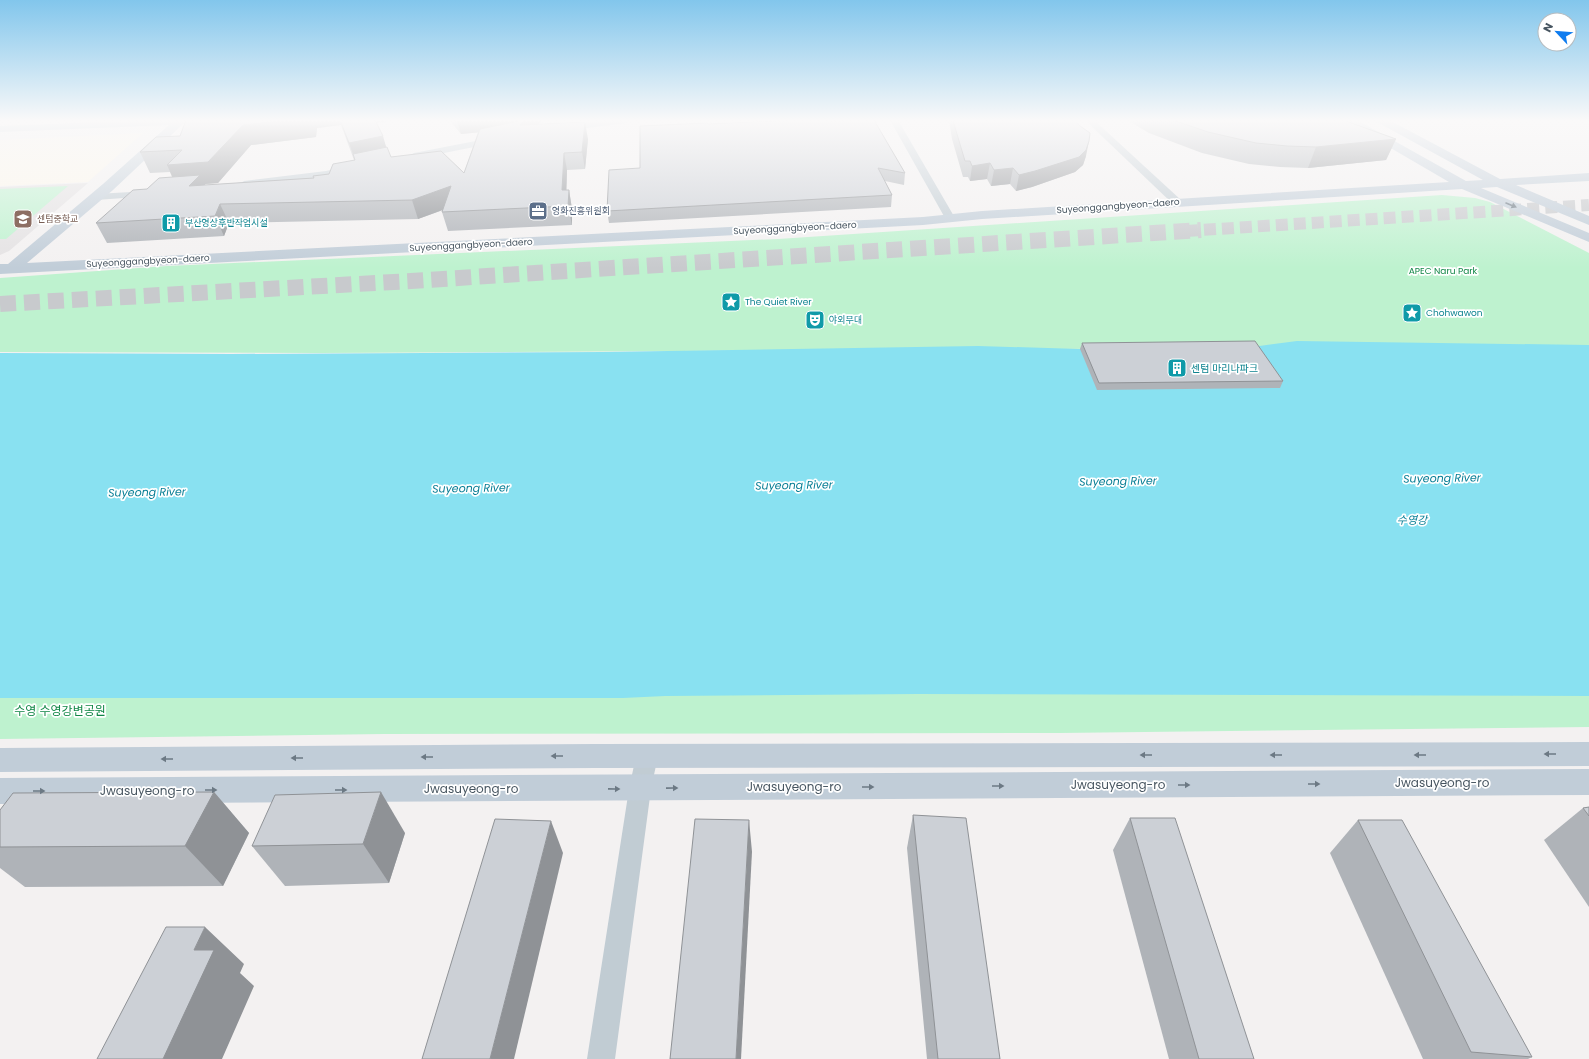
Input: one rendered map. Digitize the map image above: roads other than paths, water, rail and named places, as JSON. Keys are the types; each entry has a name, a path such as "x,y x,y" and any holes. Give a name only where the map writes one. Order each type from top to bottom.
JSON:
{"main road":[{"path":"6,268 96,197 127,169"},
{"path":"1436,169 1462,184 1589,238"},
{"path":"1473,169 1496,182 1589,221"},
{"name":"Suyeonggangbyeon-daero","path":"6,268 923,222 950,218 1177,202 1589,177"},
{"path":"0,760 647,756 1589,754"},
{"name":"Jwasuyeong-ro","path":"0,791 640,789 1589,782"}],"street":[{"path":"234,186 326,174 348,169"},
{"path":"922,169 950,218"},
{"path":"1142,169 1177,202"},
{"path":"96,197 158,193"},
{"path":"601,1059 640,789 647,756"}],"water":[{"name":"수영강","path":"1297,341 1589,345 1589,696 917,694 665,696 623,698 0,698 0,353 231,354 603,352 978,346 1080,349 1252,347"}],"tunnel":[{"path":"1186,231 1589,205"},
{"path":"0,304 411,281 1201,230"}],"place":[{"name":"영화진흥위원회","path":"538,211"},
{"name":"센텀중학교","path":"23,219"},
{"name":"부산영상후반작업시설","path":"171,223"},
{"name":"The Quiet River","path":"731,302"},
{"name":"Chohwawon","path":"1412,313"},
{"name":"야외무대","path":"815,320"},
{"name":"센텀 마리나파크","path":"1177,368"}],"park label":[{"name":"APEC Naru Park","path":"1443,271"},
{"name":"수영 수영강변공원","path":"60,711"}],"water label":[{"name":"Suyeong River","path":"1442,478"},
{"name":"Suyeong River","path":"1118,481"},
{"name":"Suyeong River","path":"794,485"},
{"name":"Suyeong River","path":"471,488"},
{"name":"Suyeong River","path":"147,492"}]}
